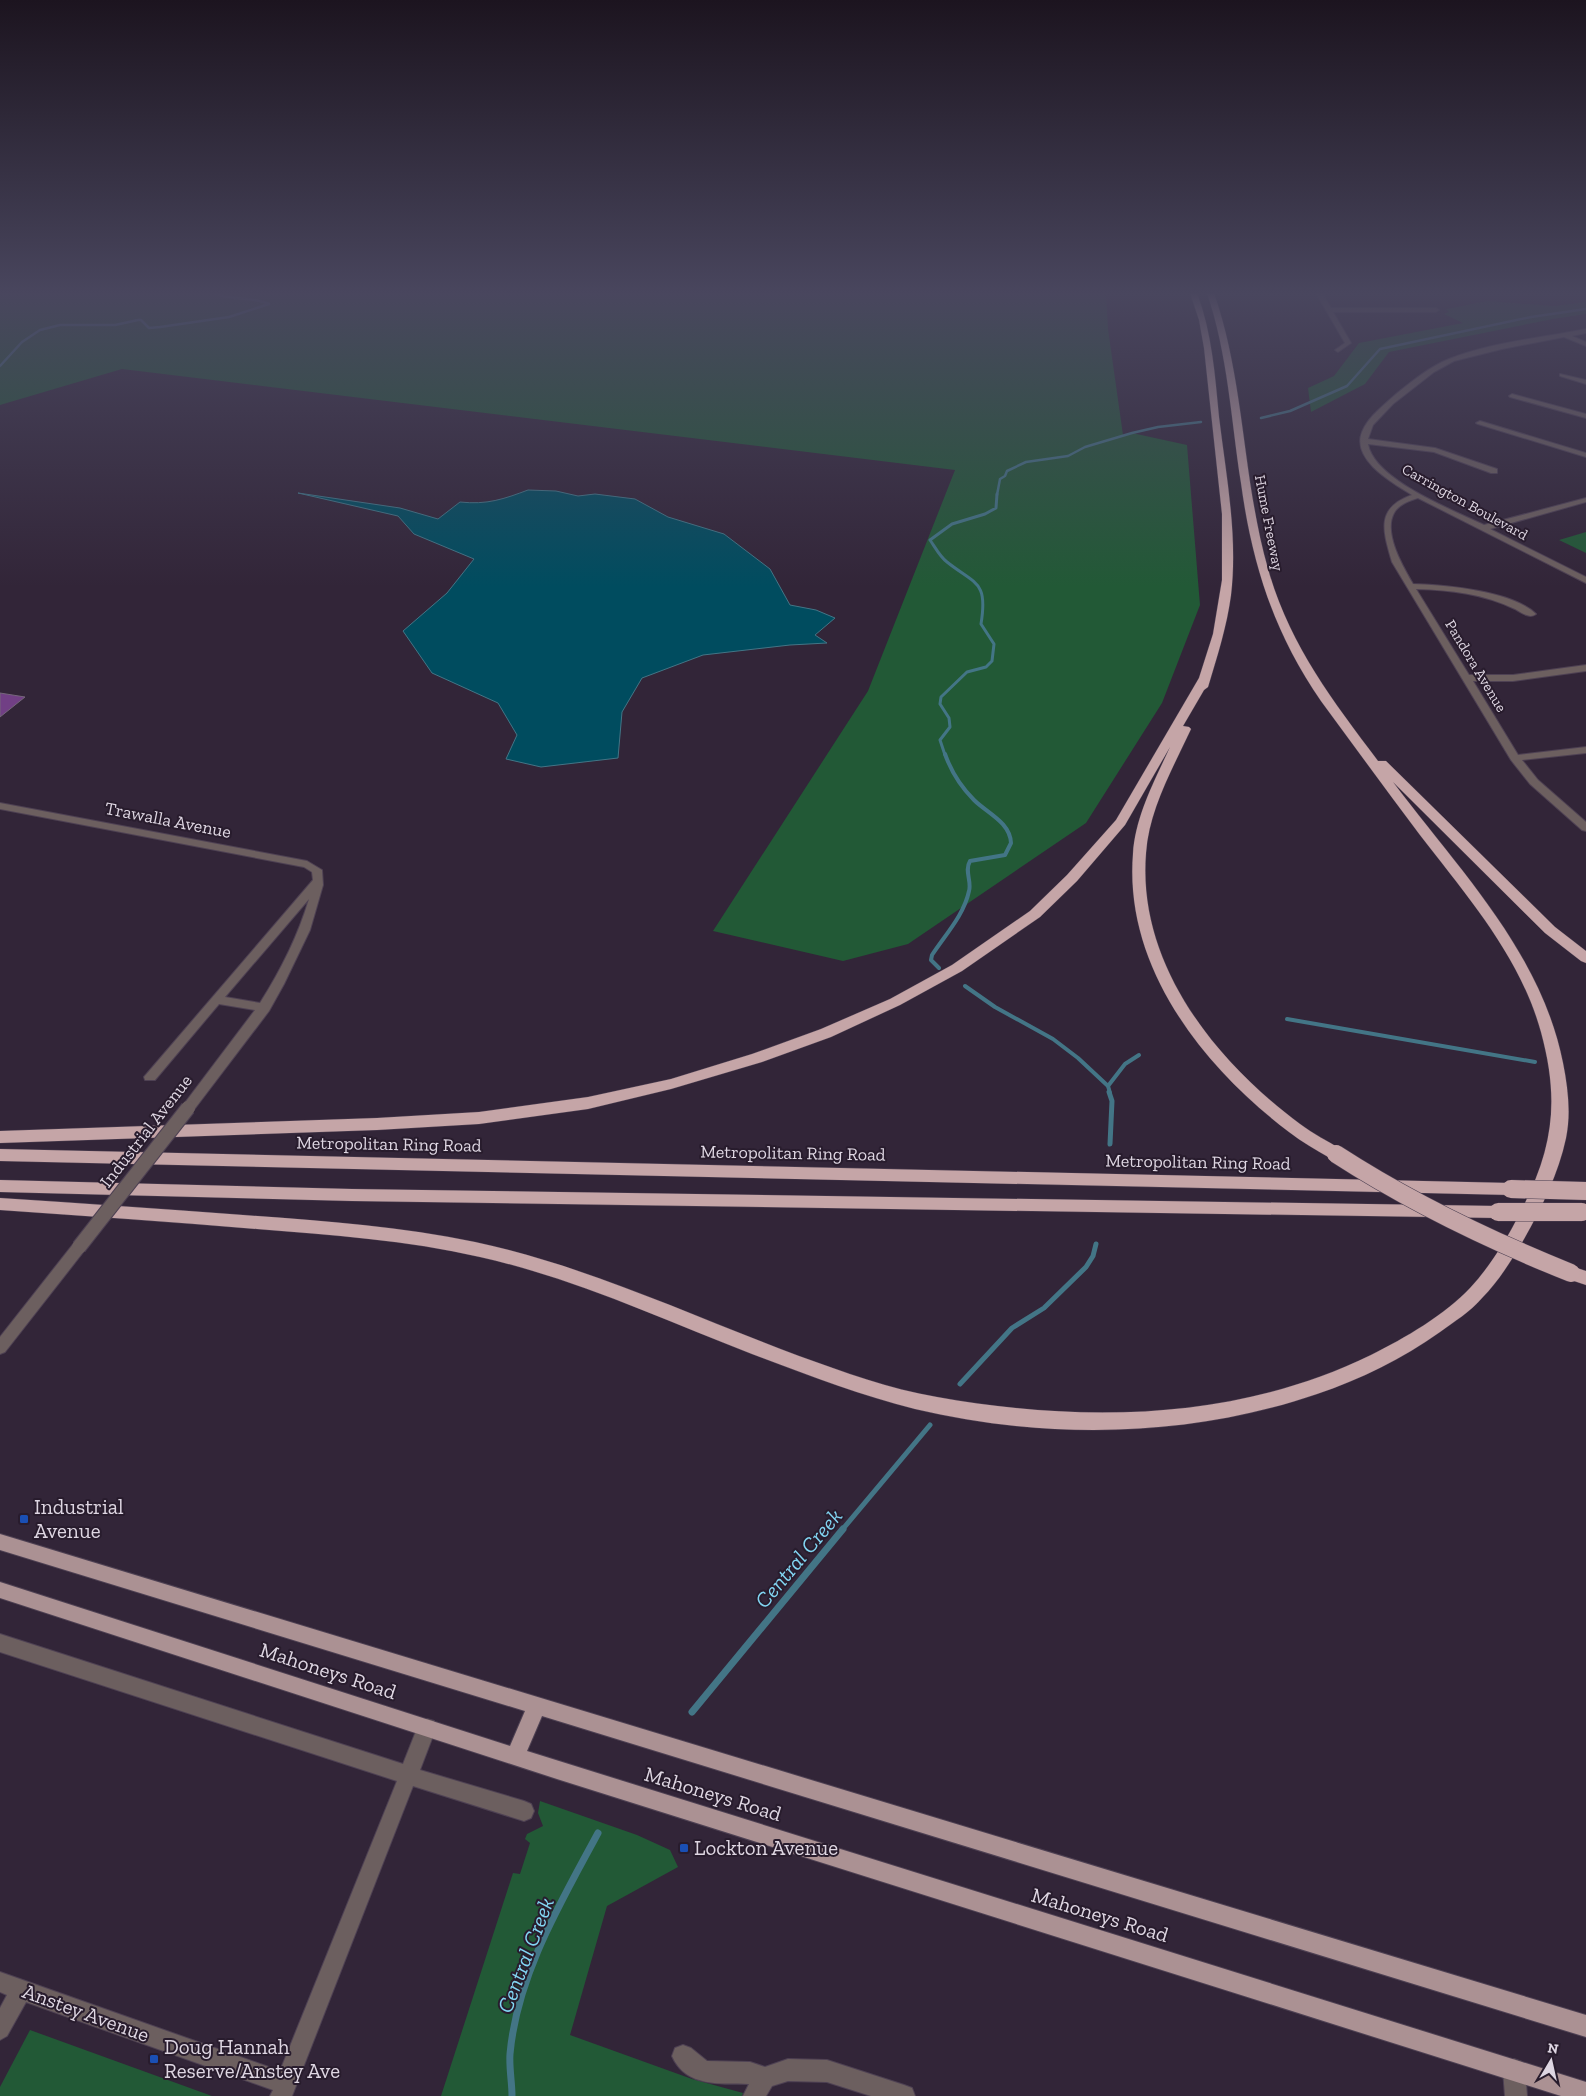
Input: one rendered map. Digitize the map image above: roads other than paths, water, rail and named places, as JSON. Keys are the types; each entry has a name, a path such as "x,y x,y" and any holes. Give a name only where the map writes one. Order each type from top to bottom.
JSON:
{"highway":[{"path":"1212,391 1223,490 1228,555 1227,580 1223,614 1205,678 1196,705 1150,813 1139,851 1137,880 1140,908 1157,963 1176,1000 1201,1037 1248,1089 1289,1124 1375,1180 1448,1220 1493,1242 1578,1275"},
{"name":"Hume Freeway","path":"1231,391 1250,517 1269,593 1276,612 1302,663 1354,737"},
{"path":"0,1137 385,1124 534,1111 588,1103 670,1084 757,1058 826,1033 895,1002 957,968 1035,914 1072,878 1121,822 1205,678"},
{"path":"1354,737 1538,919 1586,958"},
{"path":"0,1204 336,1228 441,1242 581,1278 804,1366 874,1389 928,1404 990,1414 1050,1419 1127,1421 1196,1416 1255,1404 1310,1389 1357,1371 1400,1349 1449,1317 1478,1293 1494,1274 1535,1200 1556,1145 1560,1123 1560,1104 1550,1038 1522,964 1498,926 1398,799 1354,737"},
{"name":"Metropolitan Ring Road","path":"0,1155 1586,1191"},
{"path":"0,1186 352,1195 1584,1212"}],"main road":[{"name":"Mahoneys Road","path":"0,1542 1586,2026"},
{"name":"Mahoneys Road","path":"0,1590 515,1756 1514,2070 1554,2089 1586,2093"},
{"path":"515,1756 537,1706"}],"street":[{"path":"1407,391 1379,414 1366,430 1364,441 1435,450 1494,470"},
{"path":"1512,396 1586,416"},
{"path":"1480,423 1586,455"},
{"name":"Carrington Boulevard","path":"1364,441 1367,454 1381,470 1395,481 1422,497 1586,580"},
{"name":"Pandora Avenue","path":"1422,497 1403,502 1394,508 1387,518 1389,539 1396,562 1515,758 1534,782 1586,828"},
{"path":"1482,528 1586,500"},
{"path":"1410,586 1449,587 1490,595 1532,614"},
{"path":"1467,678 1512,678 1586,668"},
{"path":"1515,758 1586,750"},
{"name":"Trawalla Avenue","path":"0,806 307,864 317,870 318,882"},
{"name":"Industrial Avenue","path":"150,1077 318,882"},
{"name":"Industrial Avenue","path":"0,1348 265,1008 294,958 308,924 318,882"},
{"path":"216,999 265,1008"},
{"path":"0,1643 524,1811"},
{"path":"283,2090 410,1776 427,1728"},
{"name":"Anstey Avenue","path":"0,1982 283,2090"},
{"path":"0,2029 21,1990"},
{"path":"682,2056 703,2072 750,2073 760,2087 788,2070 827,2071 904,2096"},
{"path":"1514,2070 1516,2096"}],"water":[{"path":"528,490 556,491 578,496 595,494 635,499 668,517 724,534 770,569 790,605 816,610 835,618 815,635 827,643 790,645 703,655 642,678 622,712 618,758 541,767 506,759 517,735 498,703 432,673 403,631 447,593 474,559 414,534 398,516 298,493 400,508 438,519 460,502 479,503"}],"waterway":[{"name":"Central Creek","path":"1261,418 1290,411 1336,391"},
{"name":"Central Creek","path":"997,495 1000,479 1005,476 1007,471 1026,462 1068,456 1085,447 1158,427 1201,422"},
{"name":"Central Creek","path":"945,755 940,740 950,727 949,718 940,704 941,697 967,672 986,667 992,661 994,644 981,624 983,599 978,586 944,560 930,540 952,524 985,514 996,508 997,494"},
{"name":"Central Creek","path":"939,968 931,960 932,955 959,917 967,900 970,887 968,868 970,861 1005,855 1011,843 1007,829 997,818 969,795 953,773 945,754"},
{"name":"Central Creek","path":"965,986 995,1007 1053,1039 1078,1058 1108,1086"},
{"path":"1287,1019 1535,1062"},
{"path":"1108,1086 1125,1064 1139,1055"},
{"name":"Central Creek","path":"1108,1086 1110,1093"},
{"name":"Central Creek","path":"1109,1092 1112,1101 1110,1144"},
{"name":"Central Creek","path":"960,1384 1012,1328 1044,1308 1086,1267 1093,1256 1096,1244"},
{"name":"Central Creek","path":"842,1530 930,1425"},
{"name":"Central Creek","path":"692,1712 843,1529"},
{"name":"Central Creek","path":"512,2096 510,2054 514,2025 531,1968 556,1912 598,1833"}],"place":[{"name":"Industrial Avenue","path":"24,1519"},
{"name":"Lockton Avenue","path":"684,1848"},
{"name":"Doug Hannah Reserve/Anstey Ave","path":"154,2059"}]}
